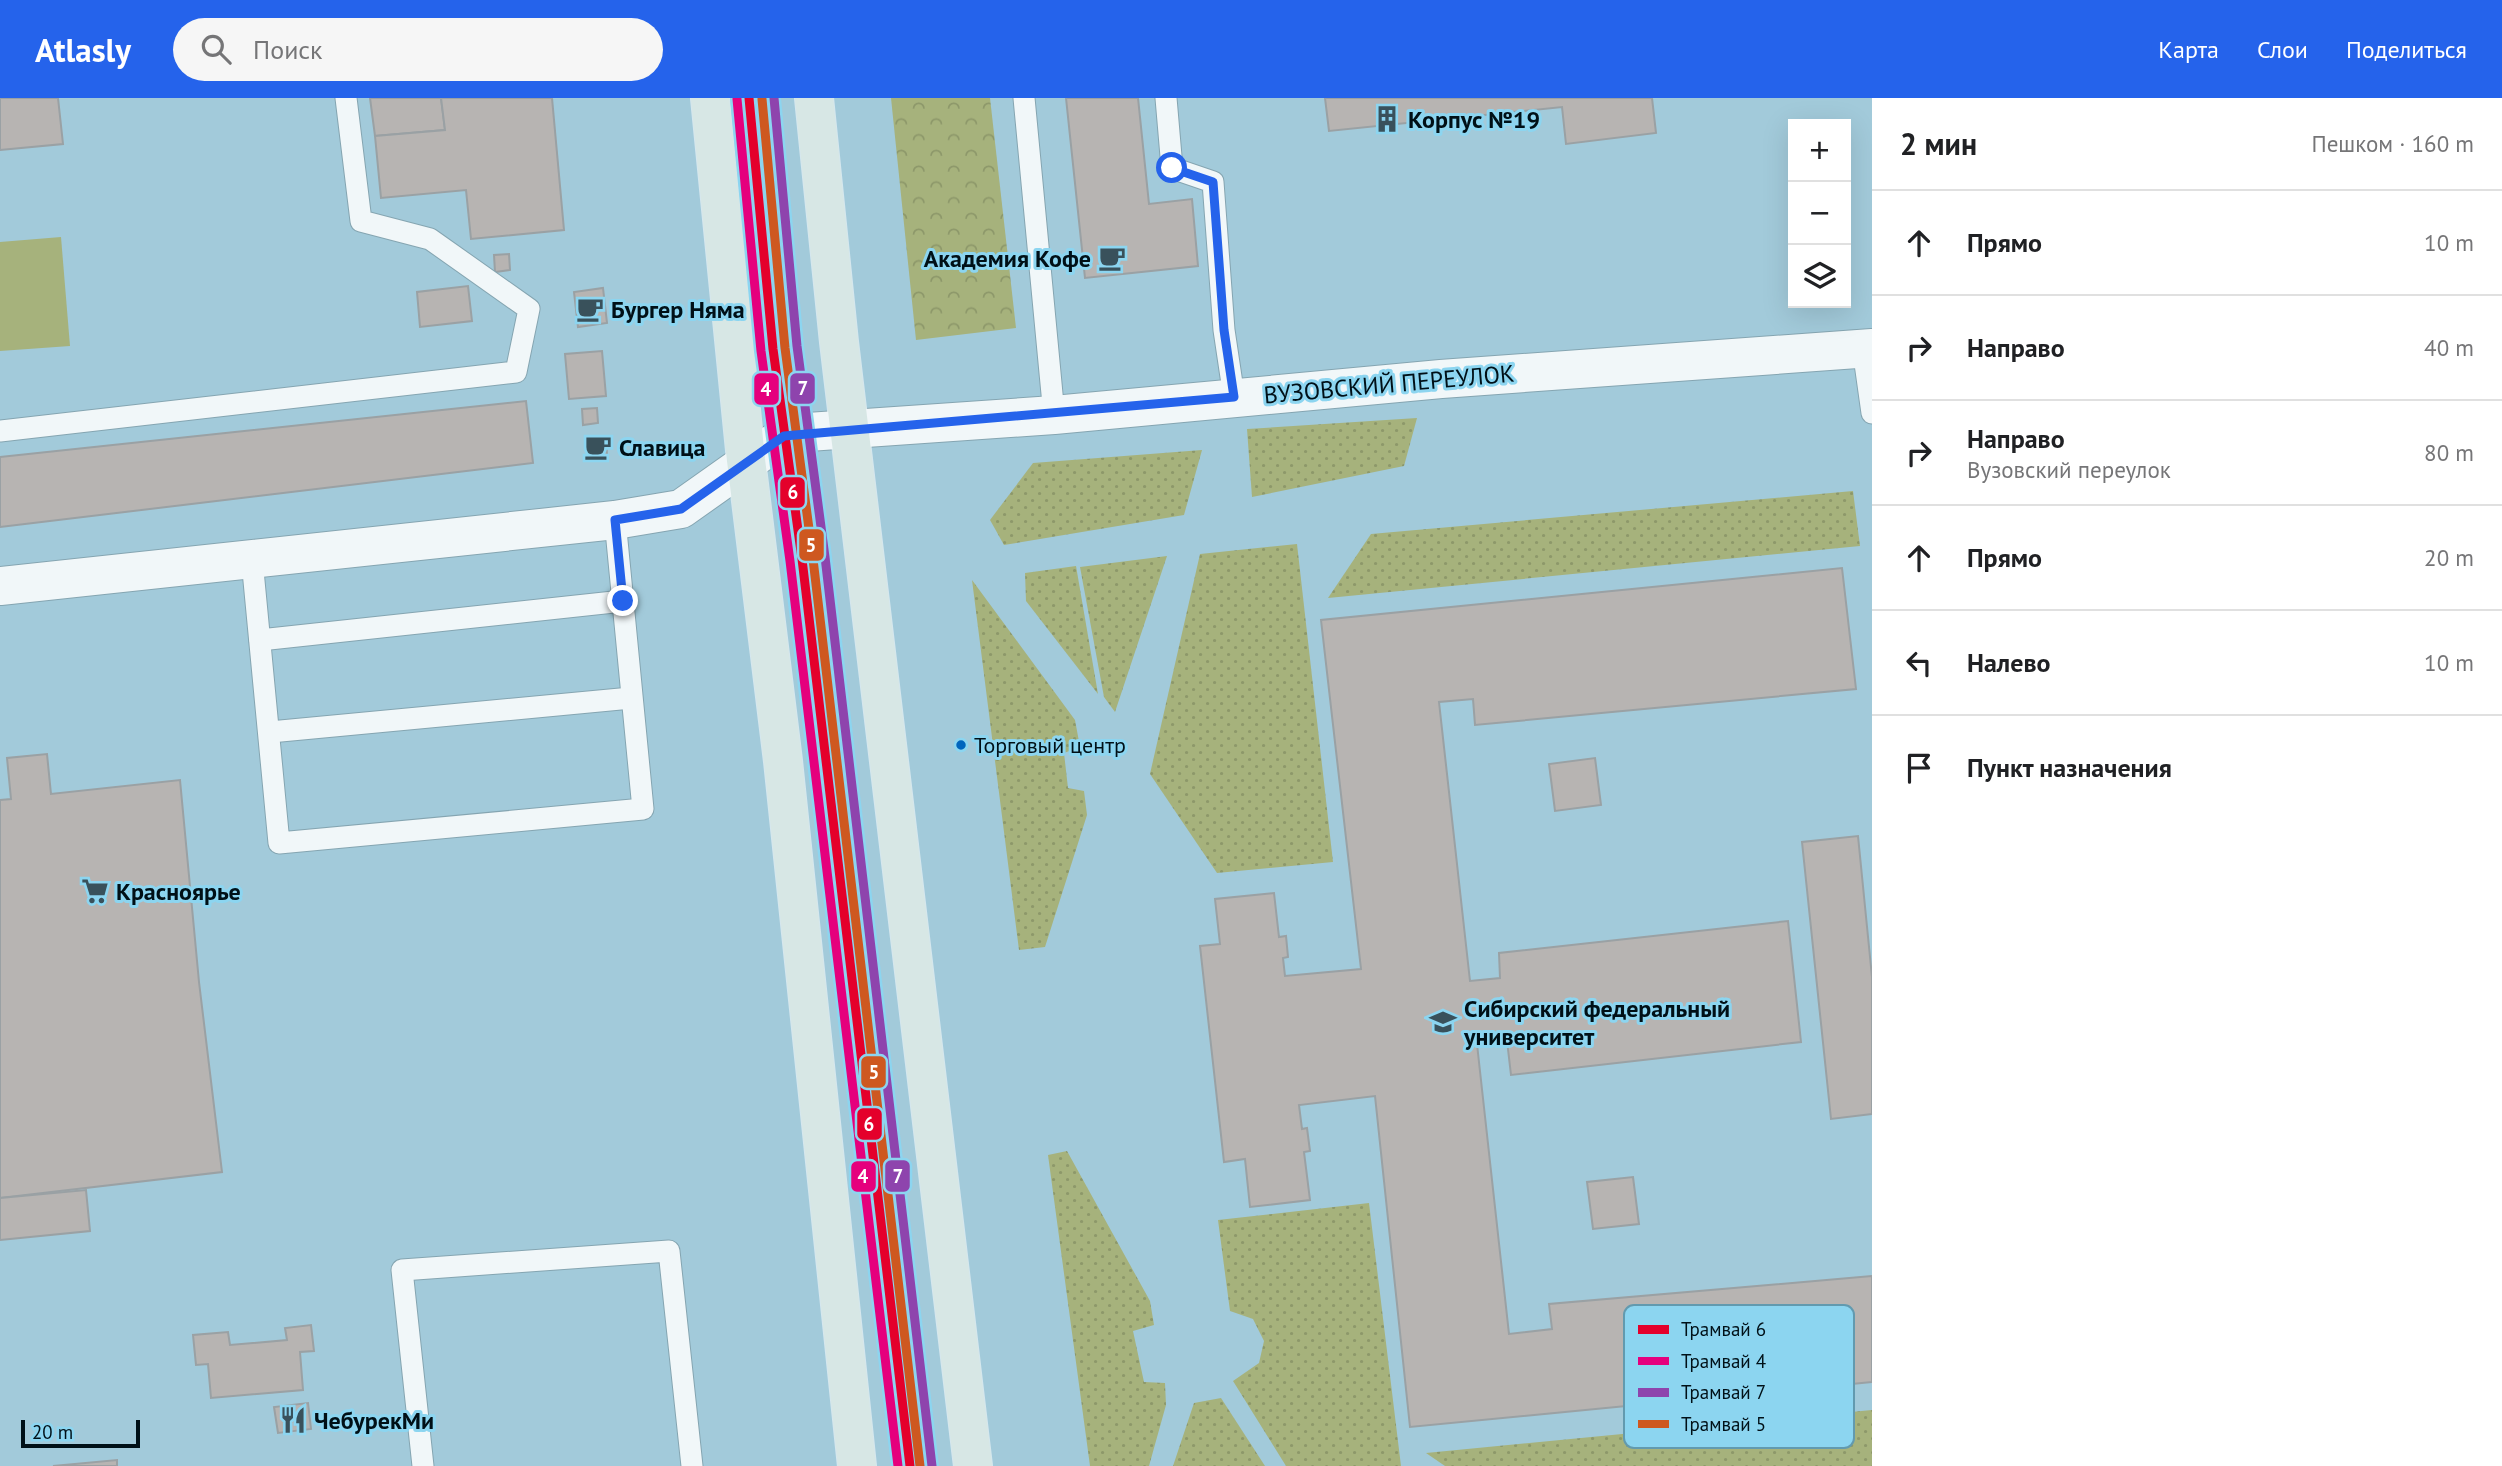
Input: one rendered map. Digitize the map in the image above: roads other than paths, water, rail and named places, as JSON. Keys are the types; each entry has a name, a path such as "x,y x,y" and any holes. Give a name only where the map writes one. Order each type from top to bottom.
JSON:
{"highway":[{"path":"710,98 746,460 783,761 858,1466"},
{"path":"814,98 850,429 973,1466"}],"street":[{"name":"ВУЗОВСКИЙ ПЕРЕУЛОК","path":"0,586 615,520 681,509 746,460 784,436 1055,415 1441,379 1867,349"}],"lane":[{"path":"0,431 516,372 529,309 430,239 361,221 346,98"},
{"path":"1024,98 1055,415"},
{"path":"1166,98 1172,168 1213,182 1224,330 1234,397"},
{"path":"1867,349 1872,413"},
{"path":"252,560 279,842 643,808 615,520"},
{"path":"260,640 623,601"},
{"path":"270,732 631,698"},
{"path":"423,1466 402,1270 669,1251 692,1466"}],"tram line":[{"name":"6","path":"749,98 773,349 802,559 910,1466"},
{"name":"7","path":"774,98 797,346 825,557 932,1466"},
{"name":"4","path":"737,99 761,351 790,561 898,1466"},
{"name":"5","path":"762,99 785,348 813,559 920,1466"}],"place":[{"name":"Корпус №19","path":"1387,119"},
{"name":"Академия Кофе","path":"1112,258"},
{"name":"Бургер Няма","path":"590,309"},
{"name":"Славица","path":"598,447"},
{"name":"Торговый центр","path":"961,745"},
{"name":"Красноярье","path":"95,891"},
{"name":"Сибирский федеральный университет","path":"1443,1022"},
{"name":"ЧебурекМи","path":"293,1420"}]}
